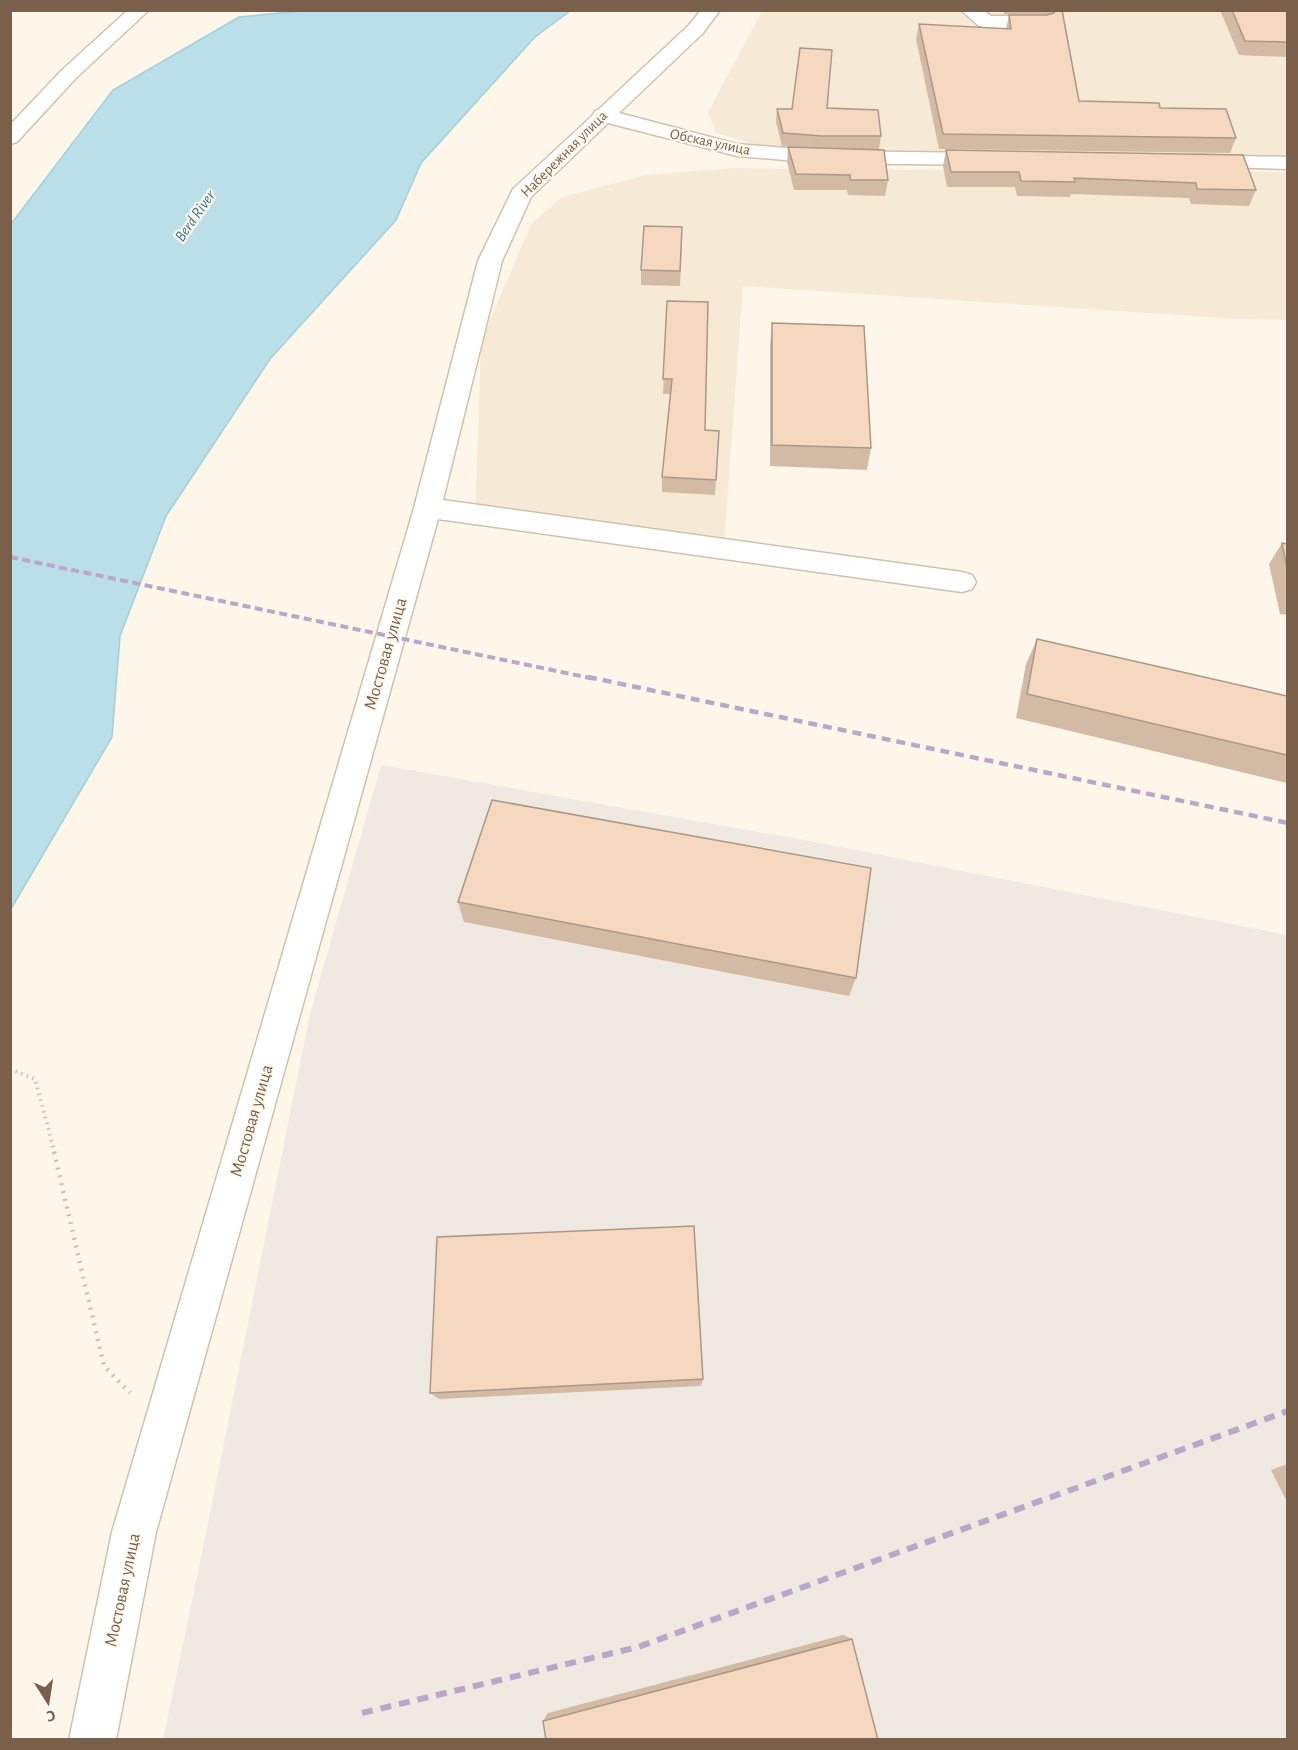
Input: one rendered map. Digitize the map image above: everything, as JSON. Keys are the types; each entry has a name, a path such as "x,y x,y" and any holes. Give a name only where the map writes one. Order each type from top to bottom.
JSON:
{"street":[{"path":"10,138 69,74 140,10"},
{"name":"Набережная улица","path":"428,508 490,261 521,194 696,28 711,10"},
{"path":"970,10 986,22 1042,22"},
{"name":"Обская улица","path":"602,115 737,150 820,157 1010,158"},
{"path":"1181,160 1287,163"},
{"path":"428,508 962,582"},
{"name":"Мостовая улица","path":"92,1740 134,1532 428,508"}],"path":[{"path":"10,1069 35,1078 70,1212 104,1366 164,1429"}],"shaded area":[{"path":"762,11 1287,11 1287,171 967,159 825,165 716,133 708,112"},
{"path":"733,168 1287,172 1287,320 1237,319 743,286 724,545 475,521 481,342 531,224 562,197 646,175"},
{"path":"381,765 821,843 1287,935 1287,1739 163,1740 310,1014"}],"water":[{"name":"Berd River","path":"302,11 570,11 535,37 421,163 396,220 270,359 166,516 120,636 112,737 11,909 11,224 113,90 239,17"}],"building":[{"path":"1056,10 1062,10 1079,101 1159,103 1160,108 1226,109 1236,138 943,134 919,24 1011,29 1009,15 1047,15"},
{"path":"1232,10 1287,10 1287,42 1245,41"},
{"path":"800,48 832,50 827,108 878,110 881,136 822,136 783,133 777,109 792,109"},
{"path":"788,147 884,150 888,180 850,180 850,175 796,174"},
{"path":"946,150 1243,155 1256,190 1197,189 1196,183 1074,178 1075,182 1021,181 1019,172 951,172"},
{"path":"644,226 682,227 680,271 641,270"},
{"path":"667,301 708,302 705,430 719,431 716,480 662,477 672,379 663,379"},
{"path":"772,323 864,326 871,448 772,445"},
{"path":"1282,543 1287,544 1287,568"},
{"path":"1037,639 1287,696 1287,755 1027,694"},
{"path":"492,800 871,868 856,978 458,902"},
{"path":"694,1226 703,1379 430,1393 437,1237"},
{"path":"852,1639 878,1740 546,1740 543,1721"}],"railway":[{"path":"10,557 595,679"},
{"path":"588,677 1288,823"},
{"path":"362,1713 638,1647 1288,1411"}]}
